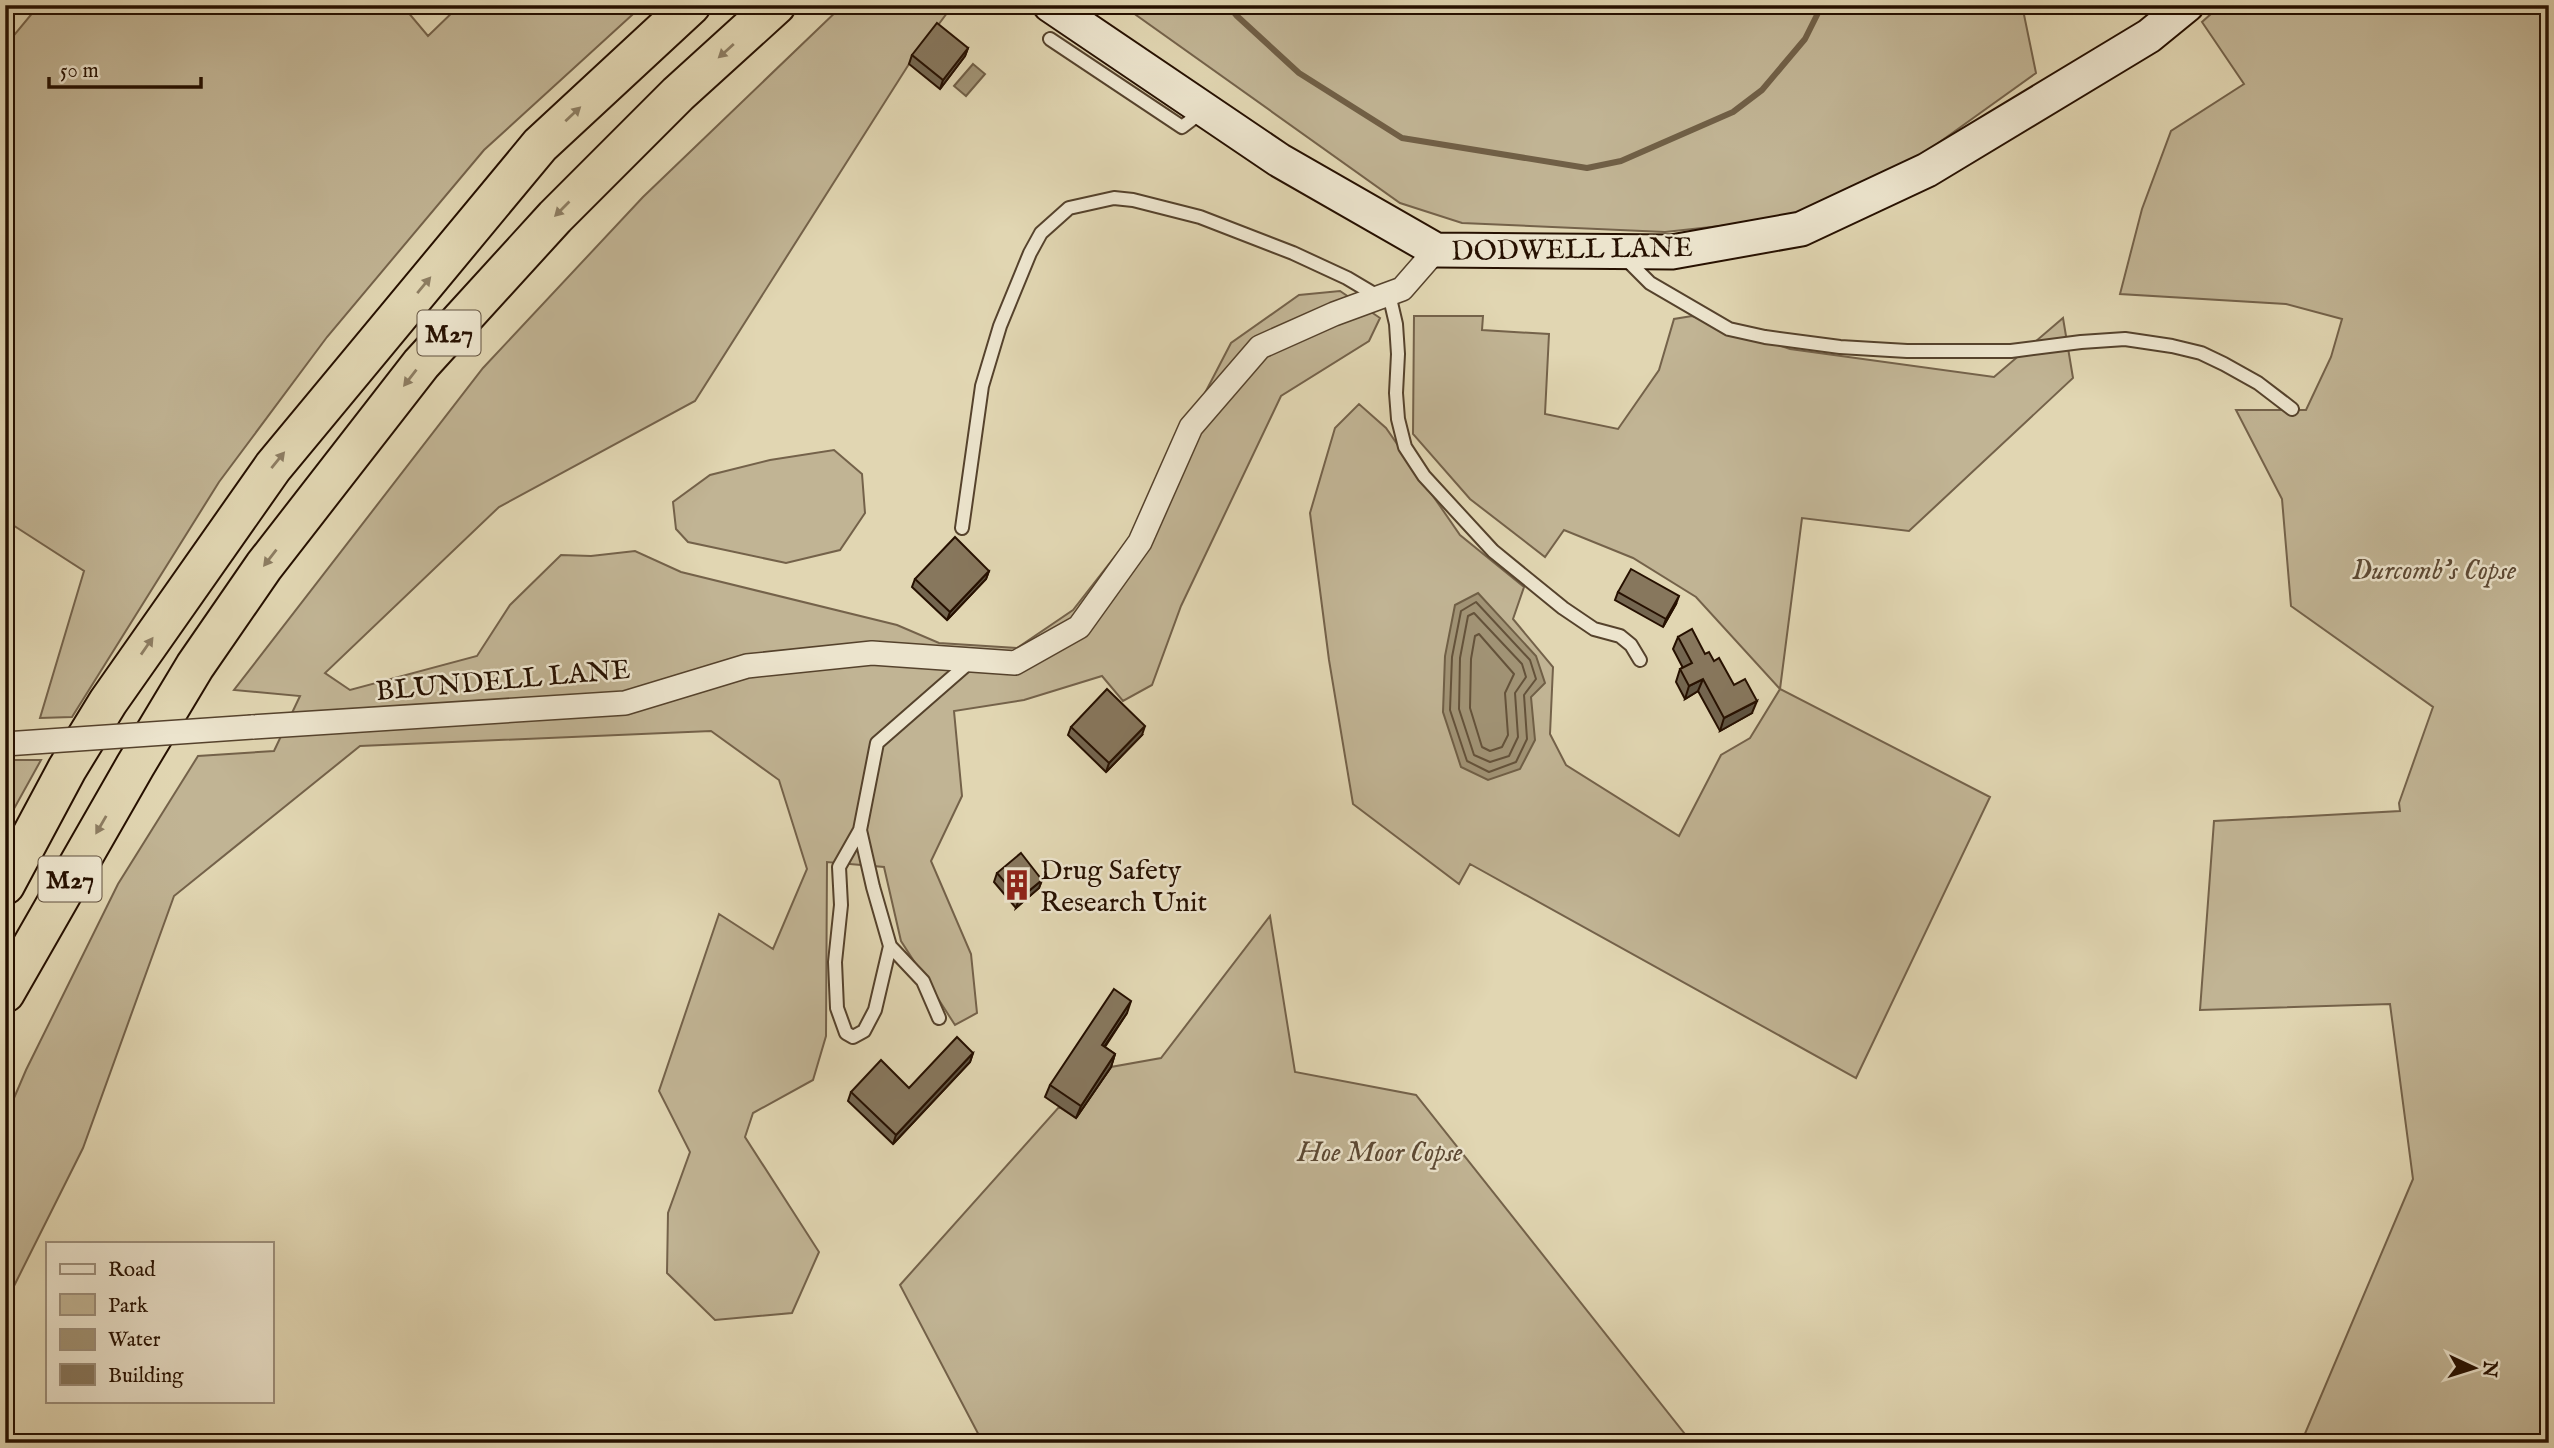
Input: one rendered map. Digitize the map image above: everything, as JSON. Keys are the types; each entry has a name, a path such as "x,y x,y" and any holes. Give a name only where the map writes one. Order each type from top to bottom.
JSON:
{"highway":[{"name":"M27","path":"5,885 67,769 108,702 273,467 540,145 691,5"},
{"name":"M27","path":"5,993 135,765 195,666 264,566 421,364 555,216 678,94 776,5"}],"street":[{"name":"DODWELL LANE","path":"1050,5 1279,160 1436,250 1672,252 1801,229 1927,170 2149,36 2187,5"},
{"name":"BLUNDELL LANE","path":"5,744 625,703 747,666 872,653 1016,663 1079,627 1140,542 1191,426 1259,347 1334,314 1402,289 1436,250"}],"lane":[{"path":"1049,39 1182,127 1206,109"},
{"path":"961,527 982,386 1000,326 1030,253 1041,233 1069,208 1114,198 1133,200 1189,214 1293,253 1384,296 1398,354 1398,419 1405,447 1424,477 1493,551 1563,608 1594,629 1620,636 1632,645 1640,660"},
{"path":"1618,251 1650,283 1729,329 1765,337 1840,347 1907,351 2011,351 2081,341 2125,339 2161,344 2201,353 2224,364 2258,383 2292,409"},
{"path":"890,946 875,1010 864,1031 853,1037 846,1033 842,1026 837,1007 835,962 841,905 839,867 860,830 877,743 972,660"},
{"path":"860,830 890,946 923,981 939,1018"}],"green space":[{"path":"39,5 402,5 428,36 460,5 643,5 484,150 327,337 219,482 72,717 40,718 84,571 5,520 5,46"},
{"path":"843,5 953,5 909,64 695,401 499,507 325,673 350,690 477,656 510,605 561,555 591,556 635,551 681,572 897,625 939,643 1017,648 1073,610 1130,537 1231,343 1299,295 1340,291 1380,318 1369,341 1281,396 1181,606 1152,685 1123,701 1102,676 1024,700 954,711 962,796 931,861 971,954 977,1013 955,1025 901,941 884,867 827,862 826,1036 813,1080 753,1113 745,1137 819,1252 792,1313 715,1320 667,1273 668,1213 690,1152 659,1091 719,914 773,949 807,869 779,780 711,731 360,746 174,896 83,1148 5,1304 5,1119 26,1070 118,884 198,756 274,751 300,696 234,690 483,368 643,197"},
{"path":"1122,5 2022,5 2036,73 1923,154 1793,218 1665,232 1462,223 1400,203"},
{"name":"Durcomb's Copse","path":"2221,5 2549,5 2549,1443 2301,1443 2413,1179 2390,1004 2200,1010 2214,821 2400,811 2399,803 2433,707 2291,606 2282,499 2236,410 2306,410 2331,357 2342,319 2286,304 2120,294 2142,209 2171,131 2244,84 2202,22"},
{"path":"1414,316 1483,316 1482,330 1549,334 1545,414 1618,429 1659,370 1674,319 1692,316 1790,349 1994,377 2063,318 2073,378 1909,531 1802,518 1780,689 1696,597 1633,558 1564,530 1545,557 1470,499 1413,434"},
{"path":"1359,404 1386,428 1460,535 1524,587 1513,619 1553,667 1550,734 1566,765 1679,836 1721,755 1750,738 1780,689 1990,797 1856,1078 1470,864 1459,884 1353,804 1329,660 1310,513 1335,428"},
{"path":"834,450 862,474 865,513 840,550 786,563 688,542 676,529 673,502 710,475 770,460"},
{"path":"5,760 41,760 5,825"},
{"name":"Hoe Moor Copse","path":"1270,916 1295,1072 1416,1095 1692,1443 983,1443 900,1285 1059,1107 1076,1118 1111,1067 1161,1058"}],"water":[{"path":"973,64 985,74 966,96 954,86"},
{"path":"1478,593 1536,656 1545,683 1531,697 1535,740 1520,769 1488,780 1461,767 1443,712 1445,656 1455,605"}],"building":[{"path":"937,23 968,48 943,80 912,55"},
{"path":"955,537 989,571 950,612 915,579"},
{"path":"1631,569 1679,596 1666,619 1618,592"},
{"path":"1692,629 1705,654 1709,652 1714,661 1719,658 1734,685 1745,679 1757,701 1724,718 1703,679 1689,686 1680,669 1692,663 1678,637"},
{"path":"1107,689 1145,726 1109,763 1071,727"},
{"name":"Drug Safety Research Unit","path":"1021,853 1042,880 1019,899 997,873"},
{"path":"1114,989 1131,1001 1102,1045 1115,1054 1081,1106 1050,1085"},
{"path":"957,1037 973,1053 896,1135 851,1092 881,1060 909,1088"}],"waterway":[{"path":"1228,5 1299,73 1402,138 1587,168 1621,161 1733,112 1762,90 1805,39 1822,5"}],"place":[{"name":"Drug Safety Research Unit","path":"1017,885"}]}
